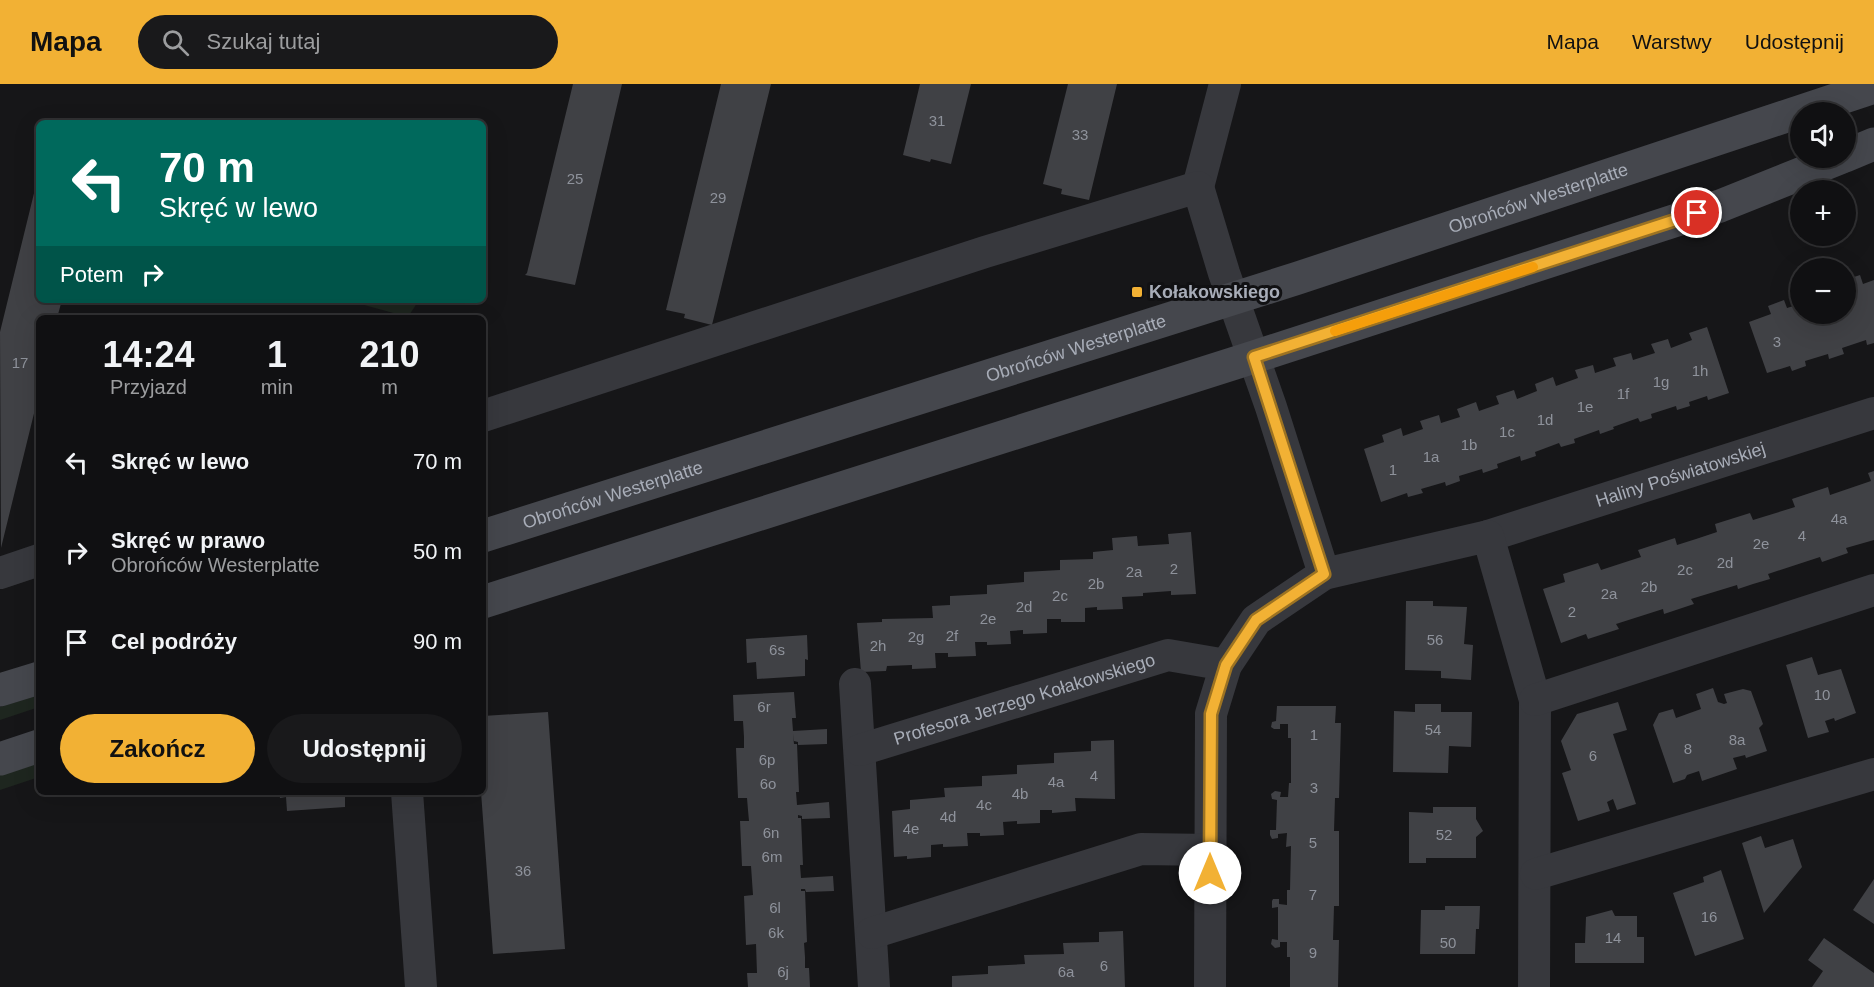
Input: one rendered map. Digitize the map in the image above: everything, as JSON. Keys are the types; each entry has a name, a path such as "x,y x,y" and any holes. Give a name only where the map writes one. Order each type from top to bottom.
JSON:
{"main road":[{"name":"Obrońców Westerplatte","path":"486,535 1233,298 1874,87"},
{"path":"1856,151 1874,144"},
{"path":"486,601 1720,206 1815,168"},
{"path":"0,690 36,679"},
{"path":"0,759 36,747"}],"street":[{"path":"1210,987 1211,714 1226,665 1256,620 1324,574 1254,357 1224,273 1198,186 1225,84"},
{"path":"486,415 962,259 1198,186"},
{"name":"Haliny Poświatowskiej","path":"1324,574 1488,536 1874,413"},
{"path":"1488,536 1536,700 1534,987"},
{"path":"0,573 36,561"},
{"path":"1536,700 1874,590"},
{"name":"Profesora Jerzego Kołakowskiego","path":"860,750 1168,655 1226,665"},
{"path":"855,684 856,730 860,750 874,987"},
{"path":"1536,874 1874,774"},
{"path":"407,795 422,987"},
{"path":"872,933 1141,849 1211,850"}],"shaded area":[{"path":"357,303 417,303 409,315 401,315"},
{"path":"36,696 36,708 0,720 0,707"},
{"path":"36,764 36,778 0,790 0,775"}],"building":[{"path":"573,84 622,84 575,285 525,275"},
{"path":"721,84 771,84 712,325 684,318 685,314 666,310"},
{"path":"920,84 971,84 951,164 931,159 930,162 903,155"},
{"path":"1068,84 1117,84 1089,200 1061,194 1062,189 1043,184"},
{"path":"36,185 36,303 61,303 58,315 36,315 36,405 1,548 0,332"},
{"path":"1860,275 1863,284 1874,280 1874,343 1867,345 1866,340 1842,348 1844,354 1829,359 1828,354 1805,361 1806,366 1792,371 1790,366 1767,373 1749,322 1771,314 1768,306 1784,300 1787,308 1790,307 1790,324 1856,324 1856,276"},
{"path":"1707,327 1729,393 1708,400 1707,396 1689,402 1690,406 1677,410 1676,406 1651,414 1652,418 1640,422 1638,418 1600,434 1599,430 1574,439 1575,443 1561,447 1559,443 1535,452 1536,456 1521,461 1520,456 1497,464 1498,468 1483,473 1482,469 1459,476 1460,481 1446,486 1445,482 1421,489 1423,493 1408,497 1407,493 1381,502 1364,449 1384,442 1382,435 1401,428 1403,436 1423,429 1420,421 1439,415 1441,423 1460,417 1457,409 1476,402 1479,411 1499,404 1496,396 1514,390 1517,399 1537,391 1535,384 1553,377 1556,386 1578,378 1575,370 1593,365 1595,373 1616,366 1613,358 1631,353 1633,360 1655,353 1651,344 1668,339 1671,348 1692,340 1689,333"},
{"path":"1874,471 1874,540 1846,548 1848,553 1822,562 1820,557 1768,574 1770,579 1738,589 1737,585 1691,599 1694,604 1664,614 1663,609 1616,624 1619,629 1588,639 1586,634 1561,643 1543,589 1565,582 1563,574 1598,563 1601,570 1641,557 1638,550 1675,538 1677,545 1696,539 1717,532 1715,524 1750,513 1753,520 1795,507 1792,499 1828,487 1830,495 1871,481 1868,473"},
{"path":"1191,532 1196,594 1171,595 1171,591 1122,597 1123,609 1085,608 1085,622 1061,622 1061,619 1047,619 1047,633 1023,634 1023,630 1010,631 1011,644 987,645 987,642 975,642 976,656 948,657 948,653 935,653 936,668 912,669 912,665 887,666 886,671 861,672 857,623 882,622 882,619 933,618 932,606 950,605 950,596 987,594 987,585 1024,582 1024,572 1060,570 1060,560 1093,559 1093,552 1113,550 1112,538 1137,536 1138,546 1169,544 1168,534"},
{"path":"1406,601 1433,601 1433,606 1467,607 1464,644 1473,645 1471,680 1441,678 1441,671 1405,670"},
{"path":"807,635 808,660 805,659 805,676 757,679 756,662 747,663 746,639"},
{"path":"1812,657 1818,675 1841,669 1856,713 1835,721 1834,718 1825,721 1829,732 1808,738 1786,665"},
{"path":"1713,688 1718,702 1724,704 1727,703 1724,694 1743,689 1751,691 1763,724 1759,728 1767,751 1746,758 1745,755 1733,758 1737,769 1702,781 1699,771 1673,783 1653,725 1659,713 1673,709 1676,718 1701,709 1696,694"},
{"path":"794,692 796,718 792,718 793,731 827,729 827,744 798,745 798,742 794,741 793,734 794,744 797,744 799,792 796,792 797,805 829,802 830,818 802,819 802,816 798,815 798,818 801,818 803,865 800,865 801,878 833,876 834,891 806,892 805,889 801,889 805,891 807,942 804,943 805,968 809,968 810,987 748,987 747,973 757,973 756,944 746,945 744,896 753,895 751,866 742,866 740,821 749,821 747,798 738,798 736,748 744,748 744,737 743,721 734,721 733,695"},
{"path":"1618,702 1627,730 1613,734 1636,804 1617,810 1613,799 1607,802 1610,811 1578,821 1562,773 1571,770 1561,741 1577,714"},
{"path":"1415,704 1441,704 1441,712 1472,712 1471,747 1449,746 1448,773 1393,772 1394,711 1415,712"},
{"path":"1277,706 1336,706 1335,723 1341,723 1339,798 1335,798 1334,831 1339,831 1339,906 1334,906 1333,940 1339,940 1338,987 1290,987 1290,957 1287,957 1287,942 1280,942 1280,947 1275,948 1271,944 1272,939 1278,940 1278,907 1272,908 1272,901 1279,899 1279,904 1287,905 1287,890 1290,890 1291,846 1286,847 1287,833 1278,834 1278,838 1272,839 1270,835 1270,830 1276,830 1277,800 1272,799 1271,794 1275,791 1281,792 1280,797 1288,797 1289,783 1291,783 1291,738 1288,738 1288,724 1280,724 1280,729 1271,727 1272,722 1276,721"},
{"path":"548,712 565,949 493,954 481,795 486,795 486,716"},
{"path":"1114,740 1115,799 1075,798 1076,811 1052,813 1052,810 1040,810 1040,823 1003,822 1004,835 980,836 980,833 967,833 968,846 931,845 931,857 907,859 907,856 894,857 892,811 910,809 910,800 945,797 944,788 982,786 982,776 1017,774 1017,765 1054,763 1054,753 1091,751 1091,741"},
{"path":"280,795 345,795 345,807 287,811 286,797 280,798"},
{"path":"1433,807 1476,807 1476,819 1483,831 1476,837 1476,858 1426,858 1426,863 1409,863 1409,812 1433,813"},
{"path":"1761,836 1765,848 1793,839 1802,867 1764,913 1742,843"},
{"path":"1721,870 1744,939 1695,956 1673,893 1704,882 1703,877"},
{"path":"1874,879 1874,924 1853,910"},
{"path":"1445,906 1480,906 1475,954 1420,954 1421,910 1445,910"},
{"path":"1612,910 1615,916 1637,916 1637,937 1644,937 1644,963 1575,963 1575,943 1585,943 1586,917"},
{"path":"1123,931 1125,987 952,987 952,976 988,974 988,966 1025,964 1024,955 1064,954 1063,943 1099,942 1099,932"},
{"path":"1824,938 1874,973 1874,987 1812,987 1823,971 1808,960"}],"slow traffic":[{"path":"1335,331 1533,267"}],"place":[{"name":"Kołakowskiego","path":"1137,292"}],"route":[{"path":"1210,873 1211,714 1226,665 1256,620 1324,574 1254,357 1697,213"}]}
